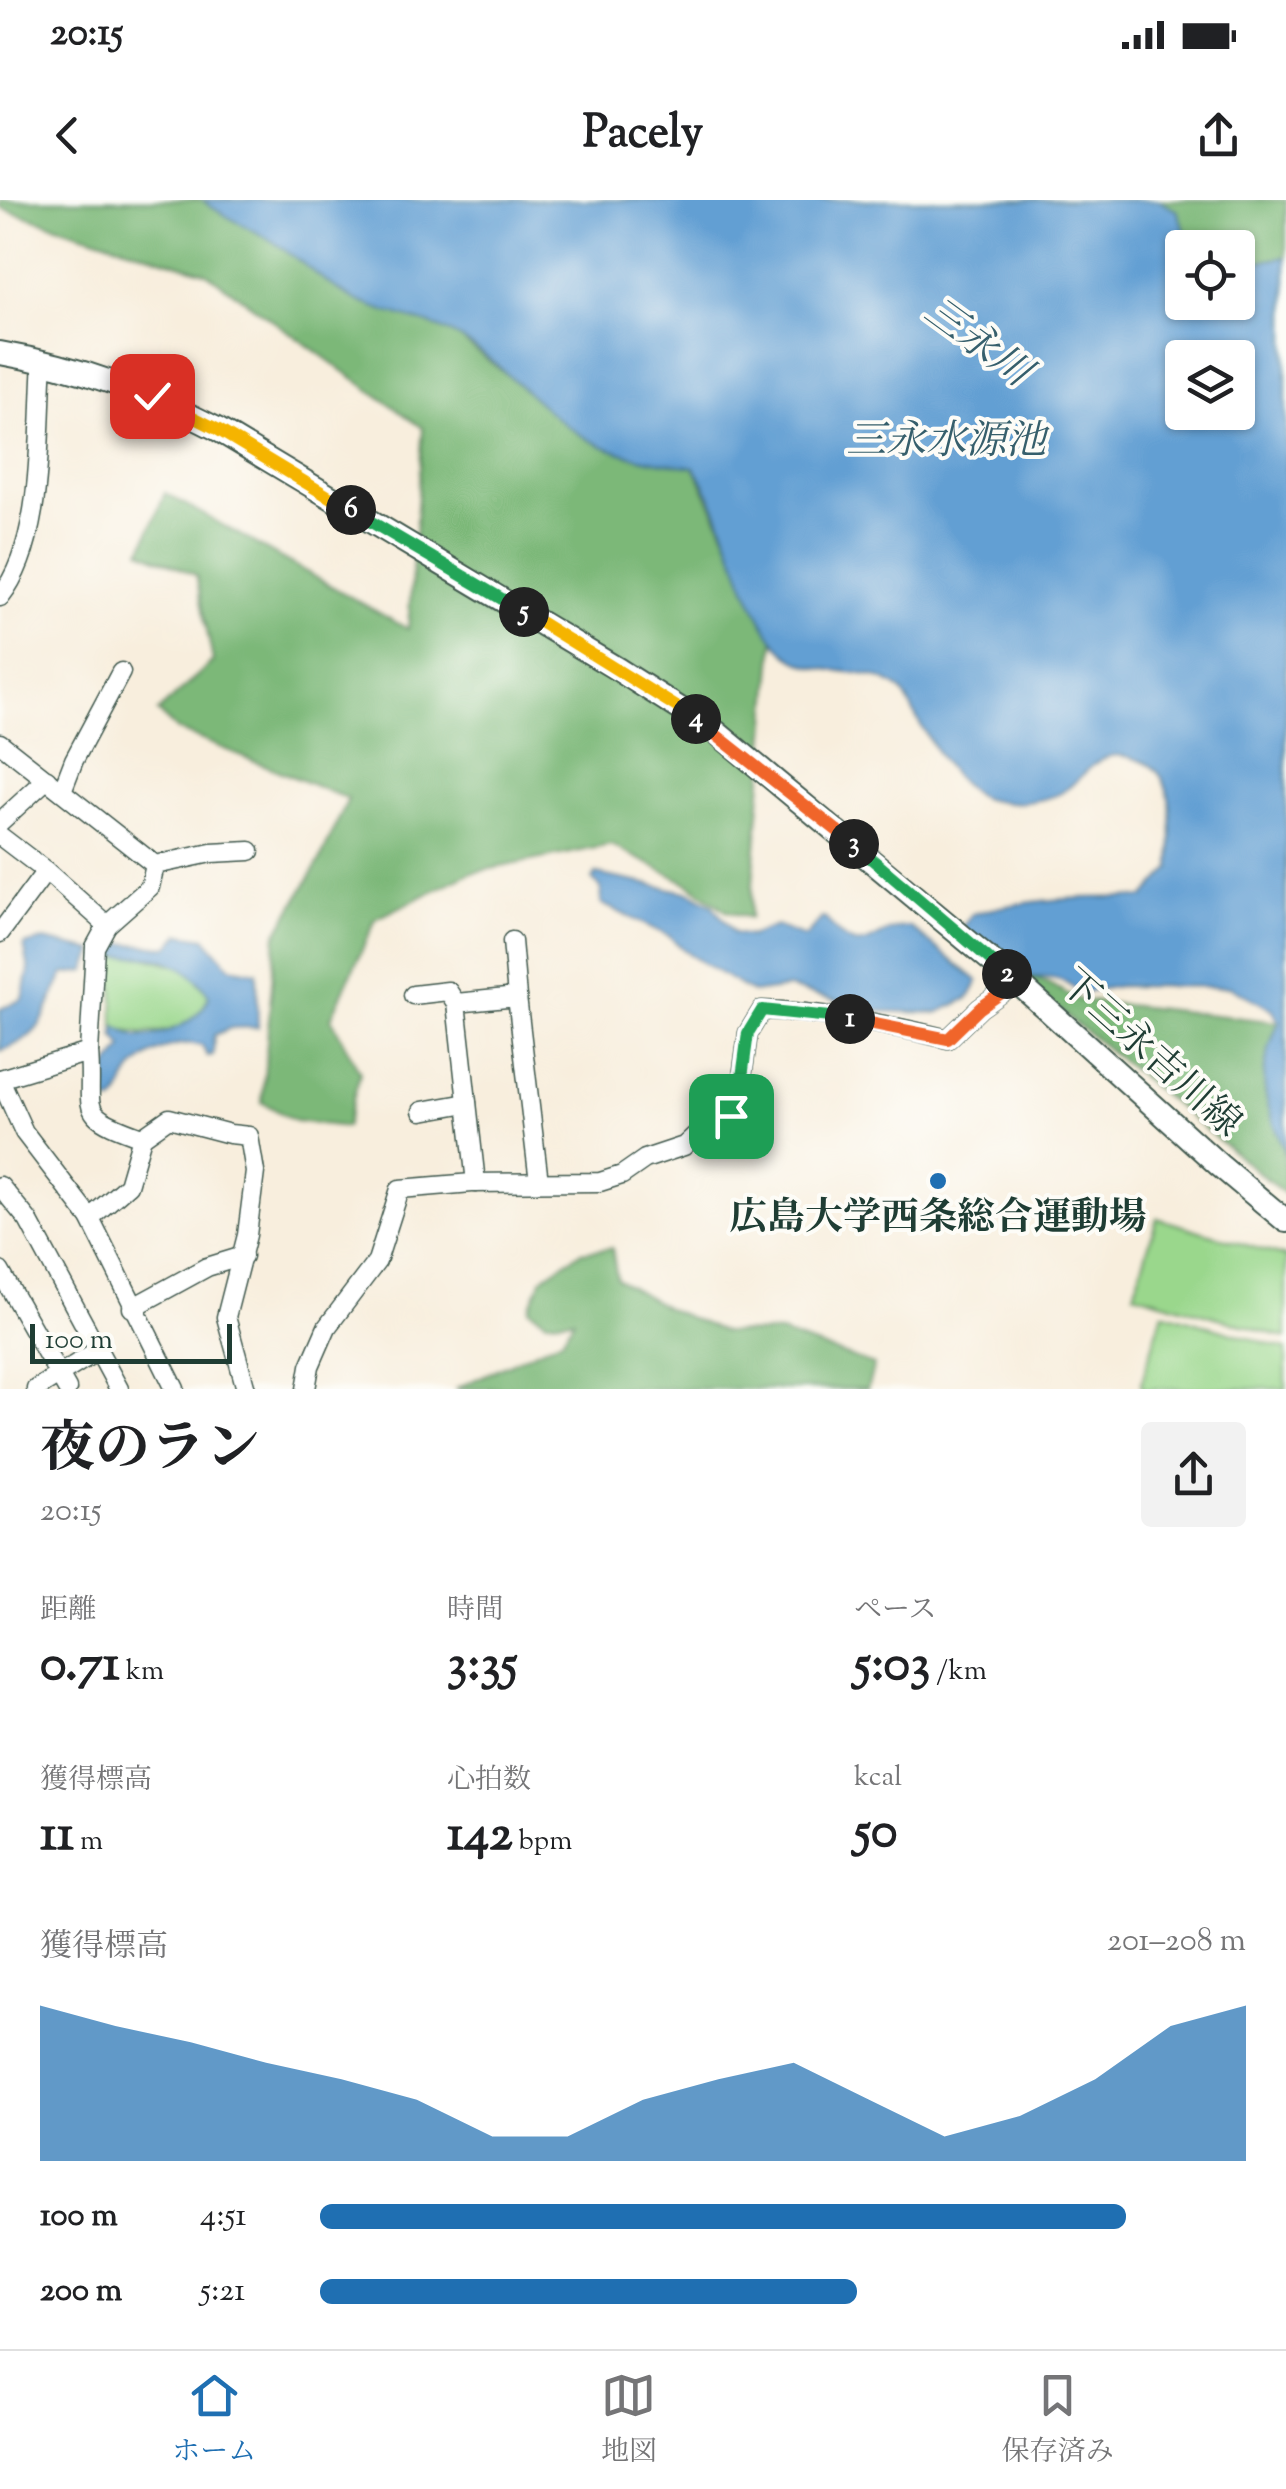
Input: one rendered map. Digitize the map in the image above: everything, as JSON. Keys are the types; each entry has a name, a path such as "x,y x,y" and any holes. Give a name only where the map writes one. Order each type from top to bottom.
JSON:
{"main road":[{"name":"下三永吉川線","path":"0,353 92,373 152,396 217,429 699,720 827,821 1017,982 1286,1221"}],"street":[{"path":"0,597 22,560 29,526 42,360"},
{"path":"0,822 54,785 121,672"},
{"path":"0,742 155,865"},
{"path":"0,836 107,925"},
{"path":"155,865 211,853 250,851"},
{"path":"142,1137 94,1117 88,1103 89,1052 95,948 107,925 150,887 155,865"},
{"path":"0,933 46,871"},
{"path":"512,942 539,1182"},
{"path":"306,1389 310,1366 327,1327 377,1260 400,1190 476,1183 600,1182 645,1159 684,1146 703,1128 731,1116 739,1100 748,1033 762,1010 890,1025 948,1039 980,1008 1017,982"},
{"path":"413,995 448,991 456,1002 476,1183"},
{"path":"456,1002 518,997"},
{"path":"89,1052 0,1079 24,1132 90,1218 174,1389"},
{"path":"422,1111 467,1103"},
{"path":"90,1218 128,1185 142,1137 170,1118 249,1136 254,1172 243,1256 226,1317 246,1389"},
{"path":"0,1186 28,1220 119,1389"},
{"path":"132,1308 207,1268 243,1256"},
{"path":"0,1272 63,1382"},
{"path":"36,1389 63,1382 97,1351"}],"green space":[{"path":"0,200 244,200 457,336 589,439 694,467 774,640 750,918 726,911 689,884 611,845 470,873 376,919 331,1018 360,1073 346,1127 295,1121 262,1102 276,935 320,860 348,799 177,730 158,712 213,661 196,575 141,551 165,493 408,629 423,428 205,272 0,208"},
{"path":"1157,200 1286,200 1286,257 1255,263 1255,230 1185,230 1177,211"},
{"path":"138,955 189,969 209,996 194,1018 155,1033 114,1027 113,957"},
{"path":"1020,978 1041,980 1080,1000 1279,1022 1286,1195"},
{"path":"1157,1218 1286,1257 1286,1338 1134,1293"},
{"path":"612,1248 617,1279 668,1309 724,1332 780,1333 874,1365 867,1389 455,1389 562,1339 574,1319 547,1321 529,1309 543,1277 581,1252"},
{"path":"1163,1312 1286,1349 1286,1389 1143,1389 1141,1384"}],"water":[{"name":"三永水源池","path":"203,200 1158,200 1177,211 1185,230 1165,230 1165,320 1255,320 1255,262 1286,257 1286,1155 1265,1089 1266,1060 1279,1022 1272,1009 1230,987 1119,986 1080,993 1057,979 1013,973 962,929 972,914 1014,905 1144,897 1171,868 1171,810 1157,771 1146,763 1117,755 1098,762 1072,785 1050,797 1015,803 980,797 944,763 898,688 867,675 801,663 774,640 761,620 716,509 694,467 657,462 598,444 561,421 494,362 458,337 357,300 269,239"},
{"path":"596,874 692,893 712,905 734,933 749,936 776,926 805,937 822,918 839,934 859,943 910,927 978,981 969,998 937,1013 876,1011 788,988 753,993 690,955 669,936 602,904 601,889 592,879"},
{"path":"180,934 205,938 230,967 257,972 258,1027 231,1028 214,1035 213,1055 207,1056 202,1046 193,1044 161,1050 134,1068 112,1103 104,1100 107,1069 123,1047 114,1036 115,1026 136,1036 157,1035 189,1020 209,996 179,966 142,956 113,957 106,942 168,947"},
{"path":"44,940 94,951 86,971 64,974 37,1029 0,1051 0,1009 23,999 29,970 24,945"}],"place":[{"name":"広島大学西条総合運動場","path":"938,1181"}],"route":[{"path":"152,396 217,429 472,580 715,731 1017,982 980,1008 948,1039 890,1025 762,1010 748,1033 739,1100 731,1116"}],"water label":[{"name":"三永川","path":"976,344"}]}
